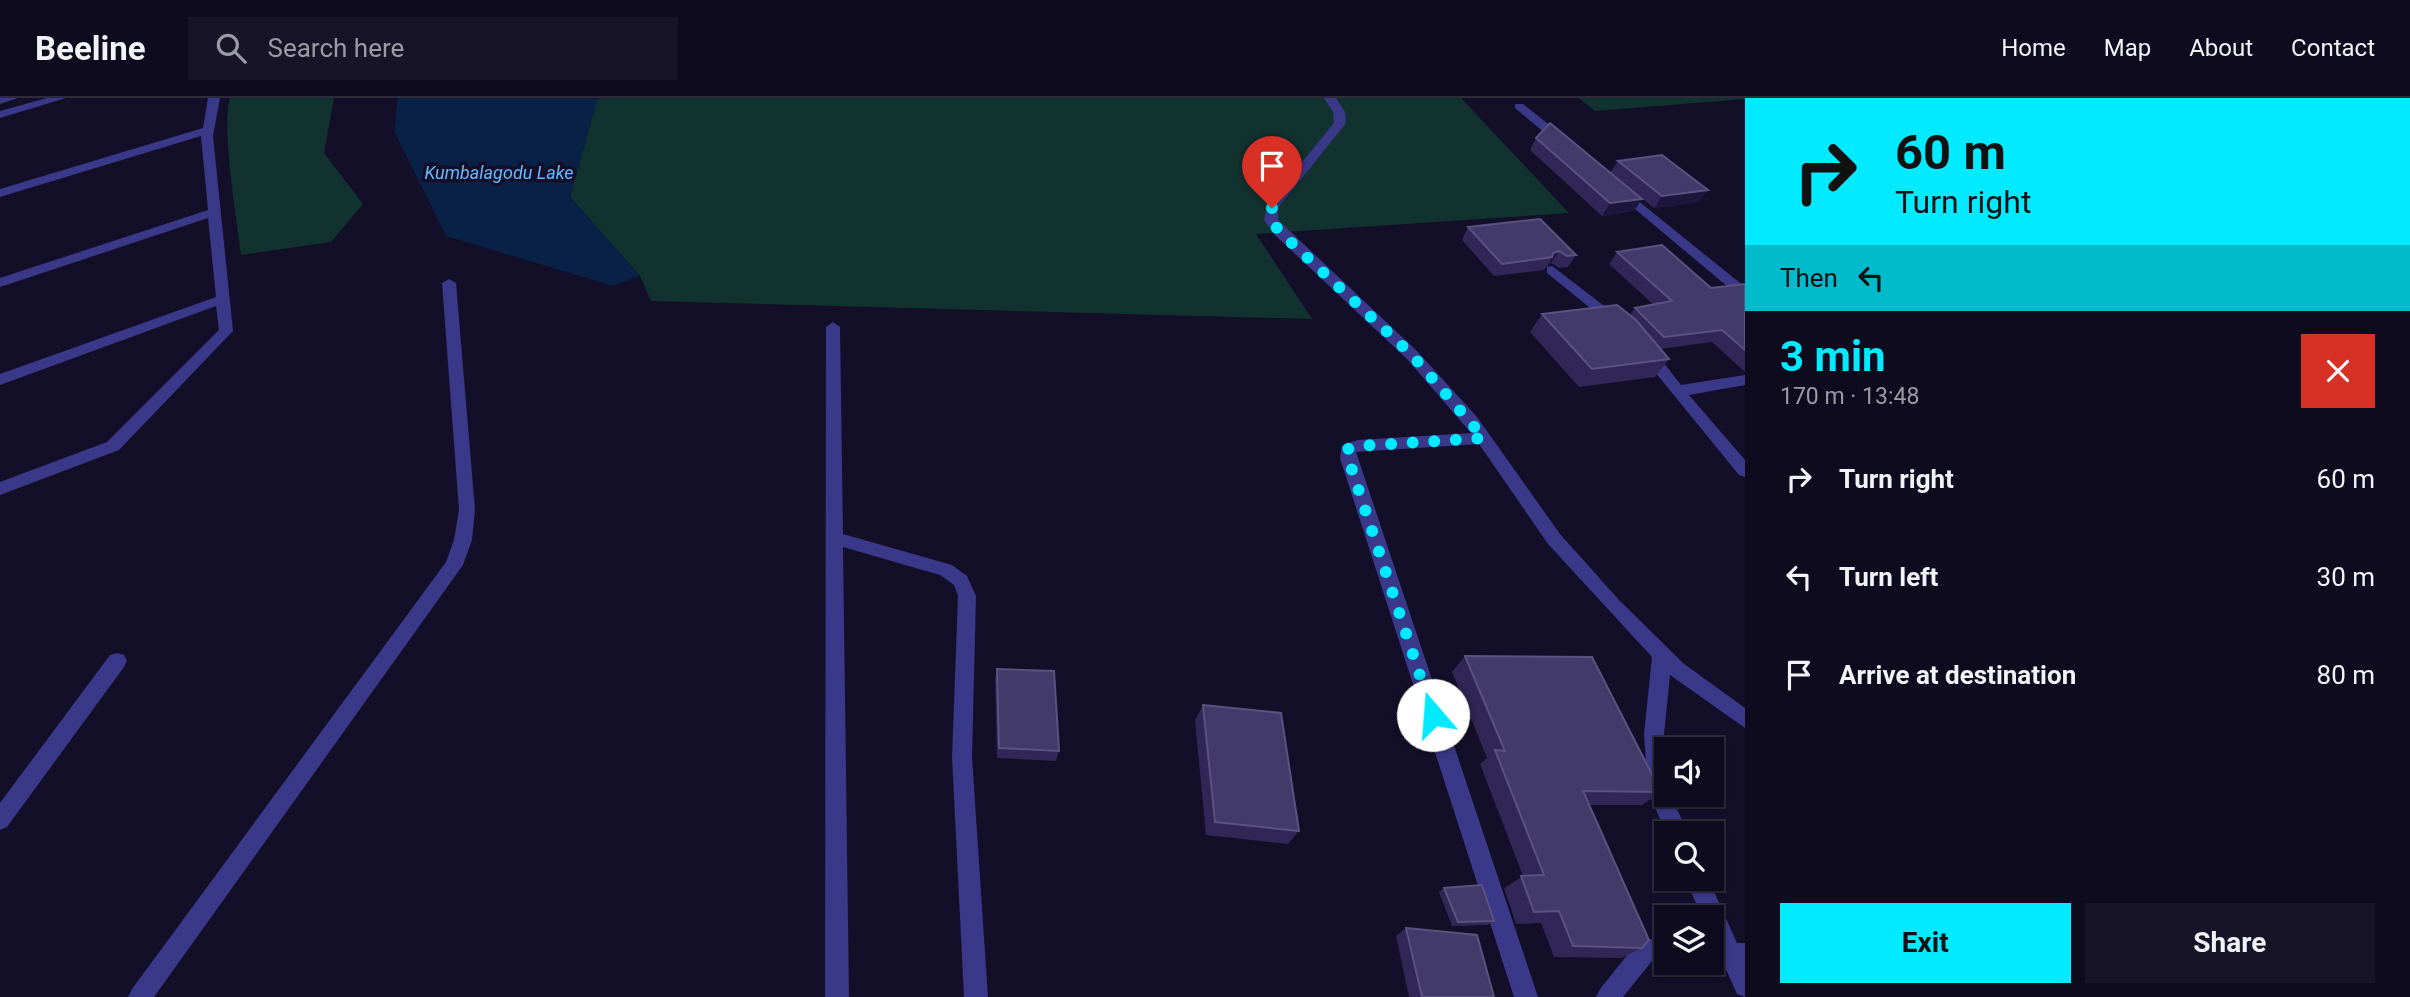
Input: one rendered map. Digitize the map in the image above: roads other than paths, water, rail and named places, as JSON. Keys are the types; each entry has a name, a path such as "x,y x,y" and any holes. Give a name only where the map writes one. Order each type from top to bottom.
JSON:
{"street":[{"path":"0,101 12,98"},
{"path":"0,115 60,98"},
{"path":"0,489 113,446 226,331 208,130 214,98"},
{"path":"1330,98 1339,112 1340,123 1272,208 1271,220 1280,232 1412,355 1484,438 1554,539 1662,656 1745,719"},
{"path":"1519,106 1570,148"},
{"path":"0,193 208,130"},
{"path":"1611,183 1745,294"},
{"path":"0,283 214,212"},
{"path":"1552,270 1634,338 1745,471"},
{"path":"140,997 454,565 463,540 467,510 449,283"},
{"path":"0,380 223,299"},
{"path":"833,327 837,997"},
{"path":"1678,391 1745,380"},
{"path":"1484,438 1358,446 1348,449 1348,458 1526,997"},
{"path":"834,538 946,570 961,581 967,596 962,757 976,997"},
{"path":"1662,656 1654,734 1658,790 1672,821"},
{"path":"0,820 117,661"},
{"path":"1702,891 1745,986"},
{"path":"1608,997 1645,951 1654,949"}],"water":[{"name":"Kumbalagodu Lake","path":"398,98 600,98 597,100 570,197 640,276 613,286 446,236 394,131"}]}
